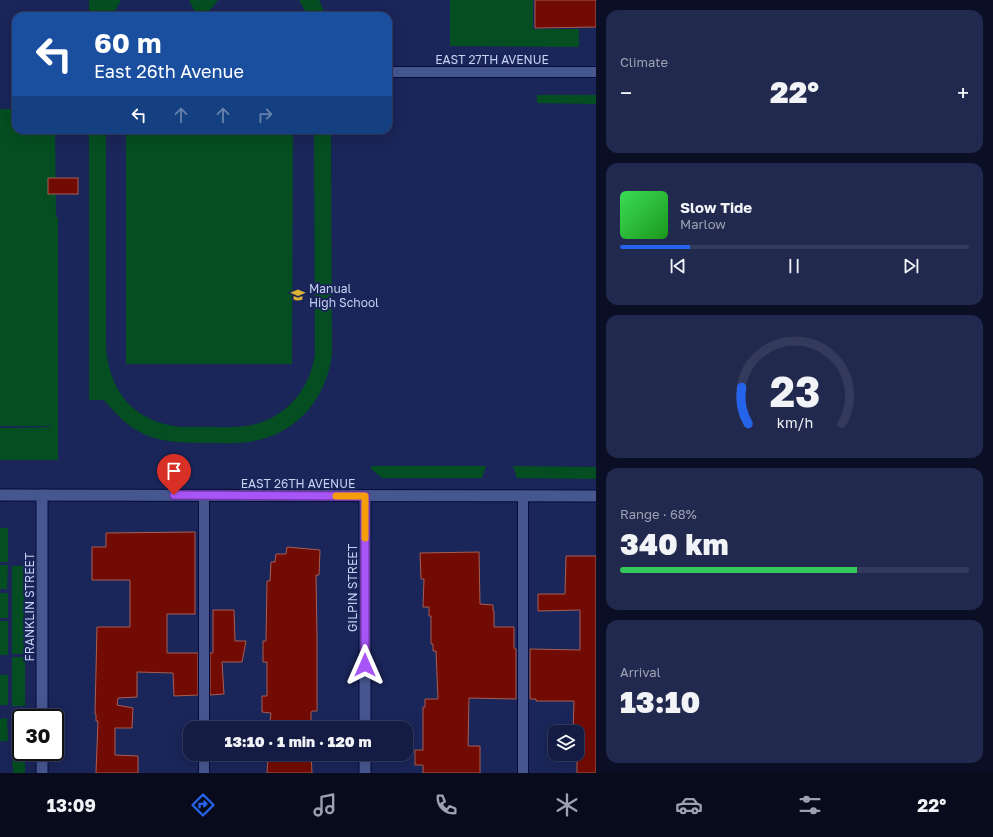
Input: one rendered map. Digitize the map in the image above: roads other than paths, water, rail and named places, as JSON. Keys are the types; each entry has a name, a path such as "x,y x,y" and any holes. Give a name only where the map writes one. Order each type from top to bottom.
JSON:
{"street":[{"name":"EAST 26TH AVENUE","path":"0,495 596,496"},
{"name":"FRANKLIN STREET","path":"42,495 42,709"},
{"name":"GILPIN STREET","path":"365,496 365,721"},
{"path":"42,761 42,773"},
{"path":"365,761 365,773"}],"lane":[{"name":"EAST 27TH AVENUE","path":"392,72 596,72"},
{"path":"204,495 204,721"},
{"path":"523,496 523,773"},
{"path":"204,761 204,773"}],"place":[{"name":"Manual High School","path":"298,295"}]}
